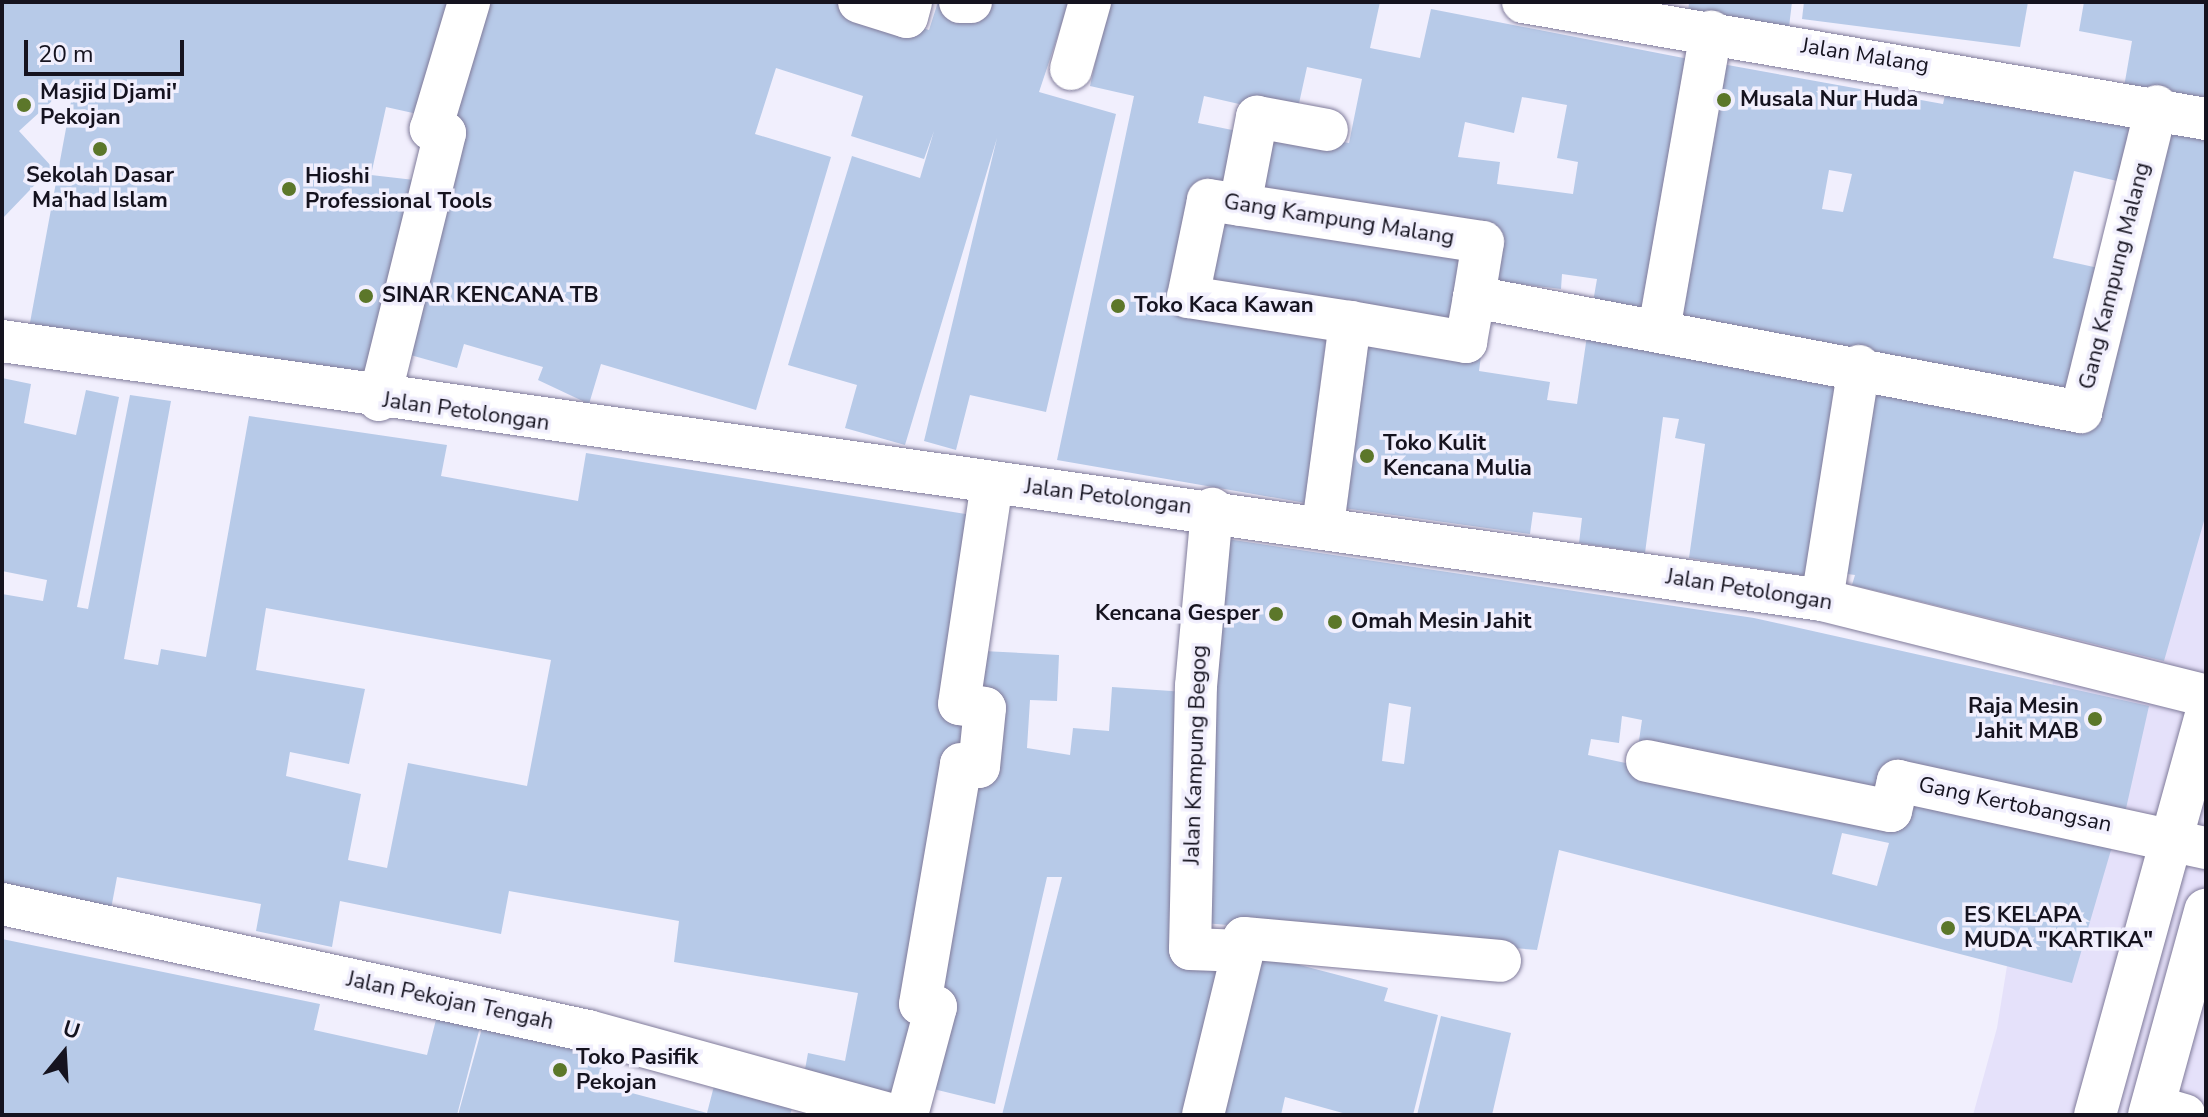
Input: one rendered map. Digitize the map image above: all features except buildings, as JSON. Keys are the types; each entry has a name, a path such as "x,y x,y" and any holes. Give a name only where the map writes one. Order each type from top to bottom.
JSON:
{"main road":[{"path":"2163,1112 2206,911"}],"street":[{"path":"379,400 445,133 431,129 469,2"},
{"path":"859,2 907,17 911,2"},
{"path":"960,2 971,2"},
{"path":"1071,69 1090,2"},
{"name":"Jalan Malang","path":"1523,2 2157,106 2206,119"},
{"path":"1659,330 1711,32"},
{"name":"Gang Kampung Malang","path":"1474,297 1859,366 2081,412 2157,106"},
{"path":"1240,205 1257,117 1327,130"},
{"name":"Gang Kampung Malang","path":"1208,200 1240,205 1483,242 1466,342 1188,297 1208,200"},
{"path":"1323,525 1350,322"},
{"name":"Jalan Petolongan","path":"2,341 379,400 992,483 1212,509 1822,600 2206,696"},
{"path":"1822,600 1859,366"},
{"path":"907,1115 936,1007 920,1004 961,764 979,767 985,708 959,704 992,483"},
{"name":"Jalan Kampung Begog","path":"1212,509 1196,686 1190,949 1243,951 1244,938 1500,961"},
{"path":"2095,1115 2188,844 2206,715"},
{"name":"Gang Kertobangsan","path":"1647,761 1891,811 1898,781 2188,844"},
{"name":"Jalan Pekojan Tengah","path":"2,904 588,1031 894,1115"},
{"path":"1203,1115 1243,951"}],"shaded area":[{"path":"2206,90 2206,1115 1973,1115 1997,1028 2094,427"}],"place":[{"name":"Musala Nur Huda","path":"1724,100"},
{"name":"Masjid Djami' Pekojan","path":"24,105"},
{"name":"Sekolah Dasar Ma'had Islam","path":"100,149"},
{"name":"Hioshi Professional Tools","path":"289,189"},
{"name":"SINAR KENCANA TB","path":"366,296"},
{"name":"Toko Kaca Kawan","path":"1118,306"},
{"name":"Toko Kulit Kencana Mulia","path":"1367,456"},
{"name":"Kencana Gesper","path":"1276,614"},
{"name":"Omah Mesin Jahit","path":"1335,622"},
{"name":"Raja Mesin Jahit MAB","path":"2095,719"},
{"name":"ES KELAPA MUDA \"KARTIKA\"","path":"1948,928"},
{"name":"Toko Pasifik Pekojan","path":"560,1070"}]}
